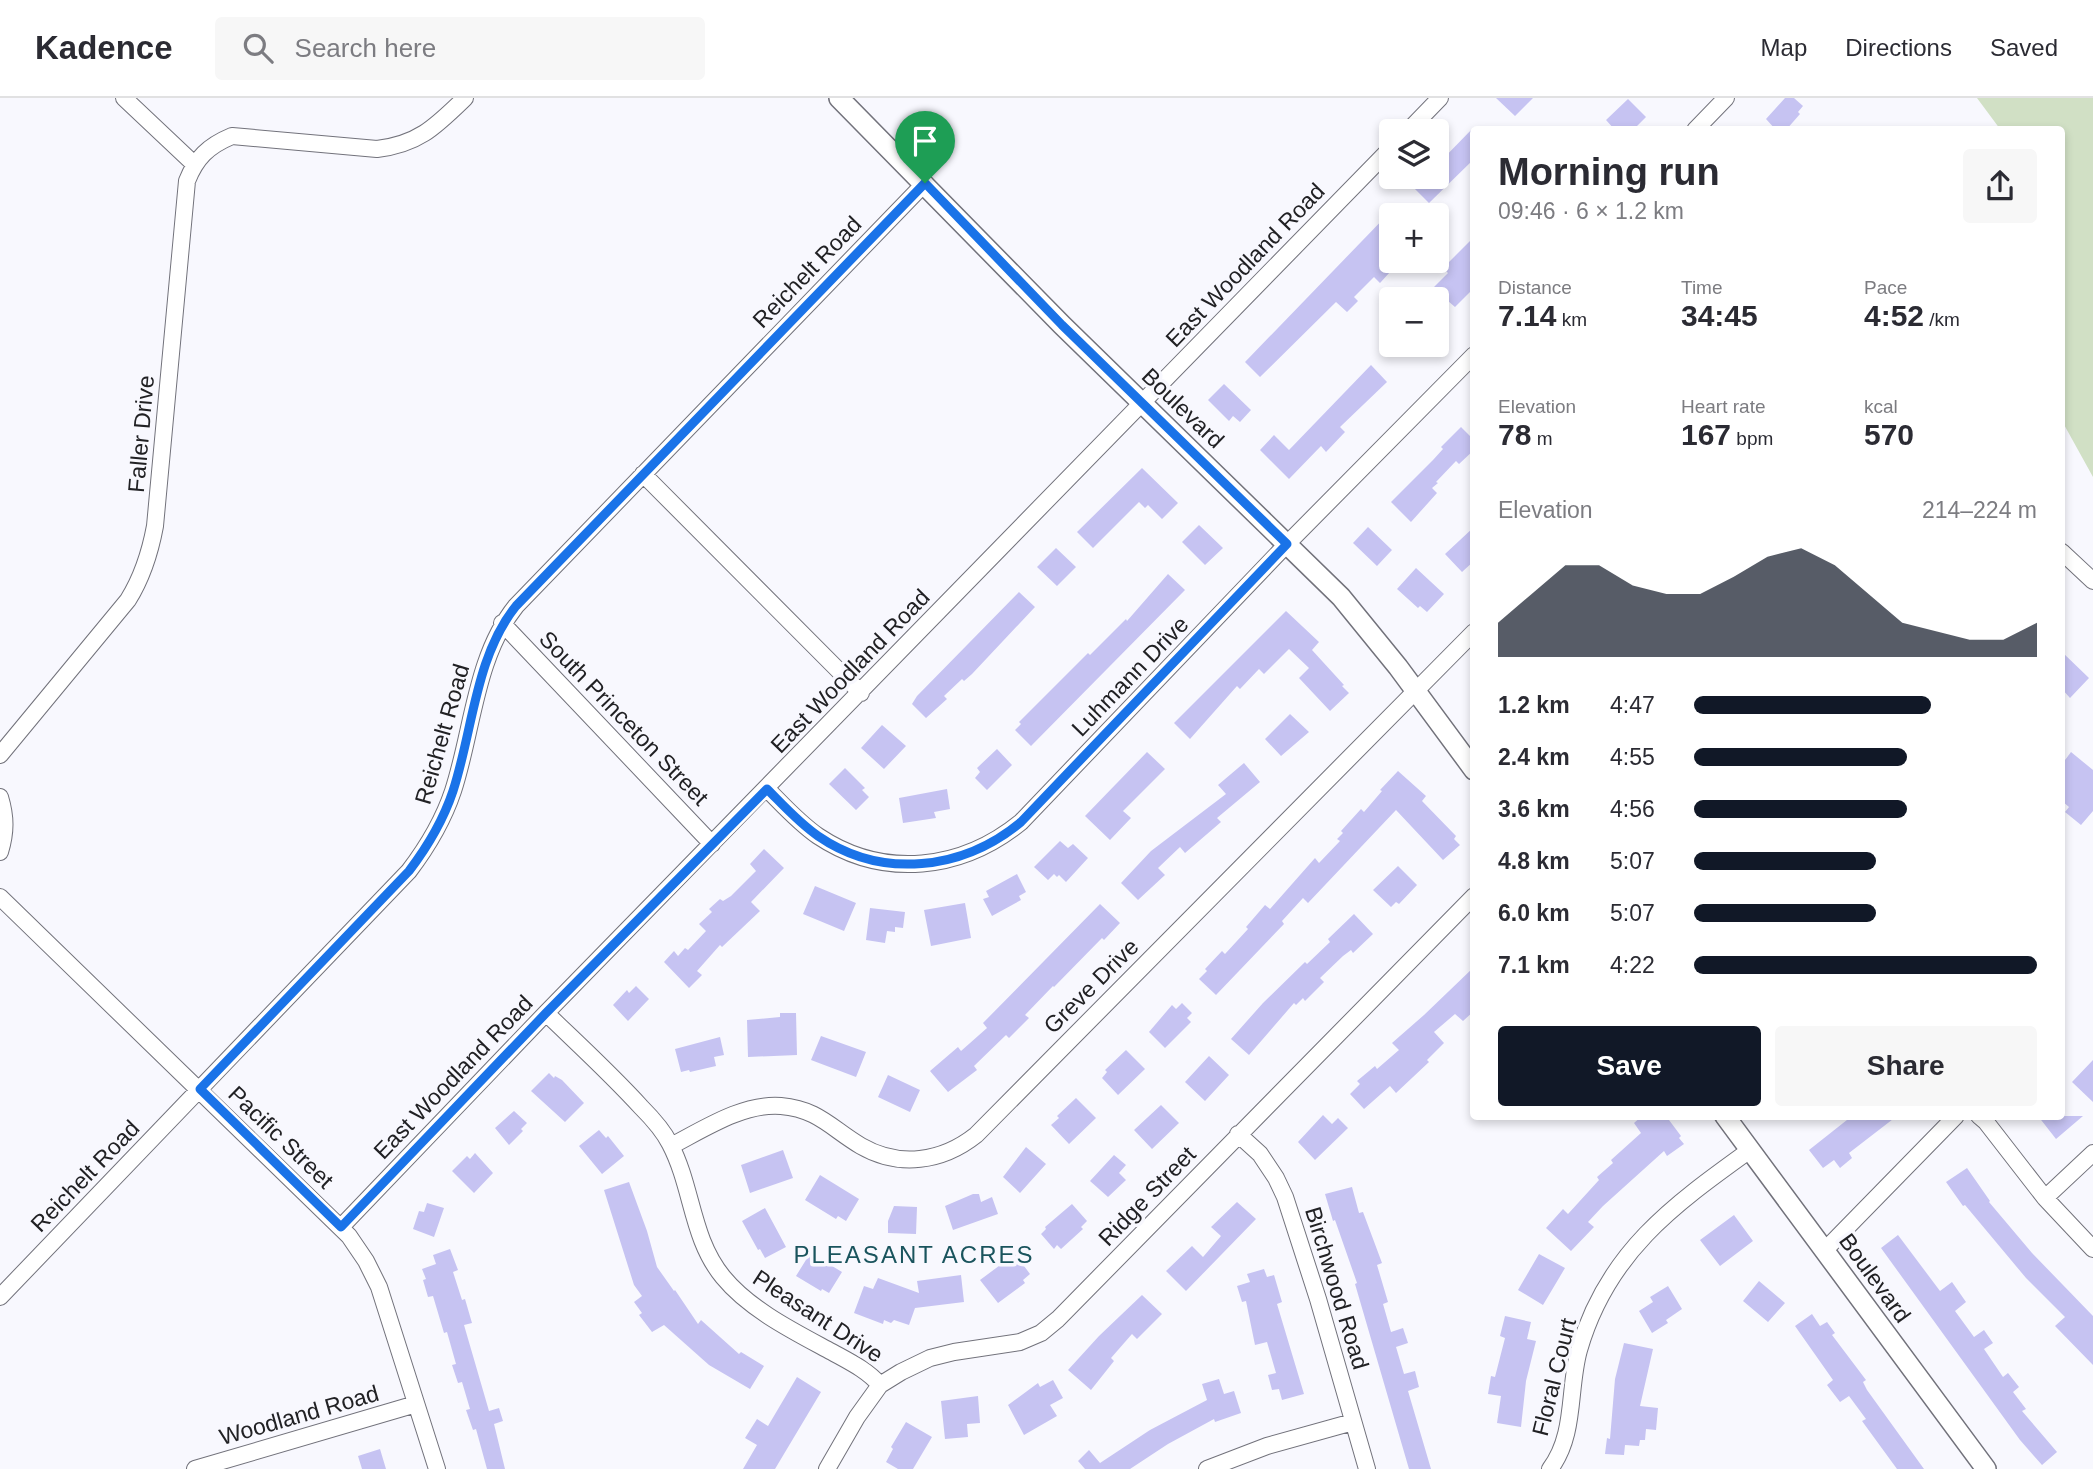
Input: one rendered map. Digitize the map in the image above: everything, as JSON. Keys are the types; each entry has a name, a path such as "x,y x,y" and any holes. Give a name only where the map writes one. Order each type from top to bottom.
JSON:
{"street":[{"path":"124,98 194,164 210,147 232,136 377,149 398,147 435,127 465,98"},
{"name":"Boulevard","path":"839,98 1062,325 1356,614 1470,765"},
{"path":"1420,119 1440,98"},
{"path":"1699,126 1726,98"},
{"name":"East Woodland Road","path":"341,1227 546,1013 1379,160"},
{"name":"Faller Drive","path":"0,755 128,600 141,579 151,552 187,181 194,164"},
{"name":"Reichelt Road","path":"0,1297 409,871 426,848 443,817 453,790 491,646 502,623 516,606 925,183"},
{"name":"Luhmann Drive","path":"767,789 815,834 835,846 866,858 894,864 924,864 962,856 1004,835 1021,822 1287,544 1470,359"},
{"path":"643,474 861,693"},
{"path":"2065,555 2093,581"},
{"name":"South Princeton Street","path":"502,623 712,844"},
{"name":"Greve Drive","path":"671,1146 727,1118 770,1106 807,1111 836,1127 860,1146 884,1156 904,1160 924,1159 961,1147 1470,636"},
{"path":"0,797 5,815 5,834 0,852"},
{"name":"Pacific Street","path":"0,897 341,1227 366,1261 379,1286 437,1469"},
{"name":"Ridge Street","path":"827,1469 880,1385 930,1358 1020,1342 1041,1333 1058,1320 1470,900"},
{"name":"Pleasant Drive","path":"546,1013 627,1091 659,1127 671,1146 699,1236 723,1277 748,1301 866,1371 880,1385"},
{"name":"Boulevard","path":"1728,1120 1986,1469"},
{"path":"1824,1251 1952,1120"},
{"path":"1984,1120 2045,1198 2093,1250"},
{"name":"Birchwood Road","path":"1238,1134 1259,1154 1276,1178 1285,1197 1367,1469"},
{"name":"Floral Court","path":"1550,1469 1568,1429 1579,1351 1589,1320 1605,1288 1633,1247 1660,1218 1750,1150"},
{"path":"2045,1198 2093,1153"},
{"name":"Woodland Road","path":"194,1469 416,1404"},
{"path":"1207,1469 1266,1446 1353,1422"}],"green space":[{"path":"1977,98 2093,98 2093,477 2065,426 2065,126 1998,126"}],"building":[{"path":"1496,98 1533,98 1515,116"},
{"path":"1785,98 1794,98 1803,106 1790,126 1772,126 1766,119"},
{"path":"1628,99 1646,117 1637,126 1611,126 1606,120"},
{"path":"1470,131 1470,163 1449,183 1449,153"},
{"path":"1415,189 1443,189 1429,203"},
{"path":"1379,223 1379,273 1389,273 1380,283 1374,277 1354,297 1358,301 1347,312 1336,302 1260,377 1245,362"},
{"path":"1470,241 1470,292 1455,307 1449,302 1449,287 1434,287 1449,273 1449,262"},
{"path":"1371,365 1387,382 1340,427 1345,432 1326,452 1321,446 1289,479 1260,450 1274,435 1289,450"},
{"path":"1224,384 1251,410 1240,422 1233,416 1229,421 1208,400"},
{"path":"1461,427 1470,436 1470,454 1459,464 1456,461 1436,482 1438,483 1432,488 1437,493 1411,522 1391,502 1443,449 1441,447"},
{"path":"1142,468 1178,503 1162,519 1148,505 1145,508 1139,502 1093,548 1077,532"},
{"path":"1199,525 1223,548 1205,565 1182,542"},
{"path":"1368,527 1392,550 1377,566 1353,543"},
{"path":"1470,531 1470,565 1462,572 1445,554"},
{"path":"1056,548 1076,567 1057,586 1037,567"},
{"path":"1416,568 1444,594 1427,612 1420,606 1418,608 1397,589"},
{"path":"1168,574 1185,590 1031,746 1015,730 1021,724 1019,722 1088,653 1090,655 1126,619 1127,621"},
{"path":"1019,592 1035,607 972,674 964,681 962,679 944,696 947,699 926,718 912,704 917,696"},
{"path":"1286,611 1319,642 1312,650 1349,693 1330,711 1299,678 1309,668 1289,649 1264,674 1259,669 1240,689 1237,686 1190,739 1174,723"},
{"path":"2065,655 2089,678 2070,698 2065,692"},
{"path":"1290,714 1309,732 1281,756 1265,739"},
{"path":"882,725 906,746 884,769 861,748"},
{"path":"997,749 1012,765 987,790 975,778 980,772 977,768"},
{"path":"1147,752 1165,769 1123,811 1131,818 1110,840 1085,816"},
{"path":"2071,752 2093,770 2093,811 2081,825 2065,812 2069,807 2065,804 2065,760"},
{"path":"1244,763 1260,782 1217,818 1221,822 1185,853 1180,847 1158,868 1165,875 1138,900 1121,883 1151,851 1226,794 1218,785"},
{"path":"845,768 865,788 862,790 869,797 856,810 829,784"},
{"path":"1398,771 1426,796 1422,801 1456,836 1454,839 1460,845 1443,860 1396,810 1308,903 1303,898 1282,921 1284,924 1216,995 1199,979 1207,971 1205,969 1222,951 1225,954 1265,905 1270,909 1315,858 1319,863 1340,841 1337,839 1343,833 1341,831 1361,809 1364,812"},
{"path":"947,789 950,809 934,812 936,818 903,823 899,798"},
{"path":"1060,841 1068,848 1073,844 1088,858 1066,882 1054,874 1048,880 1034,867"},
{"path":"764,849 784,868 751,902 760,911 722,947 720,945 697,971 702,975 689,988 664,962 674,951 678,956 685,948 688,950 706,931 699,924 712,912 709,909 720,899 723,901 731,896 756,871 750,864"},
{"path":"1398,866 1417,885 1399,904 1396,902 1391,907 1373,890"},
{"path":"1017,874 1026,892 1019,896 1021,900 992,916 983,899 989,897 986,891"},
{"path":"815,886 856,903 844,931 803,914"},
{"path":"965,903 971,938 931,946 924,910"},
{"path":"1100,904 1120,923 1025,1015 1029,1018 1009,1038 1006,1035 974,1066 977,1070 948,1092 930,1071 958,1047 961,1051 987,1028 983,1023"},
{"path":"870,908 905,912 903,928 895,927 895,932 887,931 885,943 866,940"},
{"path":"1354,914 1373,934 1353,953 1351,950 1343,956 1320,978 1324,982 1305,1001 1303,998 1296,1005 1294,1003 1249,1055 1231,1039 1263,1003 1330,942 1328,939"},
{"path":"1470,971 1470,1015 1463,1021 1455,1014 1434,1032 1444,1043 1427,1060 1429,1062 1396,1093 1390,1086 1364,1109 1350,1094 1360,1084 1357,1081 1375,1066 1377,1069 1399,1050 1392,1043"},
{"path":"636,986 649,999 628,1021 613,1005 627,990 629,993"},
{"path":"1182,1003 1192,1013 1187,1018 1191,1022 1165,1048 1149,1032 1172,1005 1176,1009"},
{"path":"780,1013 796,1013 797,1055 748,1057 747,1020 780,1017"},
{"path":"821,1036 866,1052 856,1077 811,1060"},
{"path":"720,1037 724,1055 714,1057 716,1066 681,1072 675,1049"},
{"path":"1126,1050 1145,1069 1118,1095 1102,1078 1107,1072 1105,1070"},
{"path":"1209,1056 1229,1075 1205,1101 1185,1082"},
{"path":"2093,1060 2093,1102 2072,1082"},
{"path":"549,1073 562,1080 584,1103 565,1122 531,1091"},
{"path":"888,1075 920,1090 910,1112 878,1097"},
{"path":"1076,1098 1096,1118 1069,1144 1051,1125"},
{"path":"1161,1105 1179,1123 1152,1149 1134,1130"},
{"path":"514,1111 527,1123 509,1145 495,1128"},
{"path":"1323,1115 1332,1124 1338,1118 1348,1128 1315,1160 1298,1142"},
{"path":"2065,1116 2083,1116 2056,1139 2041,1120 2065,1120"},
{"path":"1637,1120 1669,1120 1684,1144 1667,1156 1664,1151 1603,1206 1588,1222 1594,1227 1571,1251 1546,1228 1563,1209 1568,1214 1599,1180 1597,1177 1613,1163 1611,1160 1641,1133 1634,1123"},
{"path":"1847,1120 1892,1120 1849,1153 1852,1158 1840,1168 1834,1160 1823,1168 1809,1150"},
{"path":"599,1130 606,1138 608,1136 624,1156 602,1174 579,1146"},
{"path":"1026,1147 1046,1164 1020,1193 1003,1177"},
{"path":"783,1150 793,1178 750,1193 741,1165"},
{"path":"475,1153 493,1173 474,1193 452,1171 467,1156 470,1159"},
{"path":"1114,1155 1126,1165 1119,1173 1126,1180 1108,1197 1090,1181"},
{"path":"1967,1168 1989,1202 2032,1253 2093,1316 2093,1365 2055,1326 2065,1317 2026,1278 1965,1205 1963,1206 1946,1182"},
{"path":"820,1175 859,1199 846,1221 838,1216 836,1219 805,1200"},
{"path":"629,1182 657,1267 698,1324 701,1320 739,1354 741,1352 764,1366 750,1389 709,1365 664,1325 652,1332 639,1315 642,1313 634,1302 642,1296 634,1285 604,1190"},
{"path":"1352,1187 1359,1213 1363,1212 1382,1263 1377,1265 1388,1302 1383,1304 1391,1332 1403,1328 1408,1343 1396,1347 1404,1374 1415,1371 1419,1387 1408,1391 1431,1469 1409,1469 1355,1284 1357,1283 1325,1194"},
{"path":"979,1194 981,1202 992,1197 998,1214 953,1230 945,1206"},
{"path":"1237,1202 1256,1219 1186,1291 1166,1271 1192,1246 1203,1257 1221,1236 1211,1227"},
{"path":"427,1203 444,1208 434,1237 413,1229 419,1211 424,1212"},
{"path":"1072,1204 1087,1221 1081,1227 1083,1229 1061,1249 1057,1245 1054,1249 1041,1234 1045,1227"},
{"path":"894,1206 917,1207 916,1234 888,1233 888,1221"},
{"path":"765,1208 786,1247 765,1258 742,1221"},
{"path":"1734,1215 1753,1241 1720,1266 1700,1240"},
{"path":"1898,1235 1940,1291 1952,1282 1966,1302 1955,1311 1974,1337 1984,1330 1993,1343 1984,1349 2003,1377 2008,1373 2019,1387 2013,1392 2026,1409 2022,1411 2057,1452 2042,1465 2020,1440 1881,1248"},
{"path":"450,1249 458,1270 453,1272 472,1323 464,1325 489,1411 499,1408 503,1421 494,1424 505,1469 487,1469 476,1429 473,1430 466,1410 470,1409 462,1382 458,1383 452,1365 456,1364 447,1332 444,1333 433,1296 428,1297 423,1280 426,1279 422,1269 436,1264 433,1255"},
{"path":"1015,1254 1030,1274 1023,1280 1025,1283 998,1303 980,1280"},
{"path":"1539,1254 1565,1268 1543,1305 1518,1290"},
{"path":"809,1255 814,1255 842,1272 829,1293 796,1276"},
{"path":"1264,1269 1267,1277 1274,1275 1282,1302 1277,1304 1304,1394 1282,1400 1279,1389 1272,1390 1268,1375 1276,1373 1267,1342 1255,1345 1246,1301 1242,1302 1237,1286 1250,1282 1247,1274"},
{"path":"961,1275 964,1302 915,1308 909,1325 894,1320 891,1323 884,1320 883,1324 854,1313 864,1286 873,1289 878,1278 919,1293 917,1281"},
{"path":"1759,1281 1785,1303 1768,1322 1743,1301"},
{"path":"1668,1286 1682,1309 1666,1320 1668,1323 1652,1333 1639,1311 1653,1302 1650,1297"},
{"path":"1142,1295 1162,1314 1137,1339 1132,1334 1111,1358 1114,1361 1091,1390 1068,1370"},
{"path":"1812,1314 1820,1326 1827,1322 1835,1333 1832,1335 1866,1380 1863,1382 1867,1390 1924,1469 1897,1469 1862,1421 1866,1419 1849,1396 1840,1402 1827,1385 1833,1380 1795,1326"},
{"path":"1505,1316 1531,1322 1527,1339 1536,1341 1526,1381 1521,1427 1497,1423 1501,1396 1488,1394 1491,1376 1495,1377 1505,1338 1500,1336"},
{"path":"1624,1343 1653,1349 1640,1406 1658,1408 1656,1430 1646,1429 1645,1440 1640,1440 1639,1446 1625,1445 1624,1455 1605,1454 1607,1438 1610,1439 1615,1379"},
{"path":"797,1377 821,1392 775,1469 743,1469 757,1445 745,1438 757,1419 768,1426"},
{"path":"1219,1379 1224,1394 1234,1391 1241,1413 1215,1422 1214,1419 1130,1469 1085,1469 1078,1461 1089,1450 1100,1463 1150,1430 1207,1400 1202,1384"},
{"path":"1053,1380 1063,1398 1050,1405 1057,1416 1024,1435 1008,1405 1038,1383 1040,1387"},
{"path":"978,1396 980,1423 967,1424 968,1437 945,1439 941,1401"},
{"path":"906,1422 932,1437 913,1469 898,1469 886,1462 893,1449 891,1447"},
{"path":"380,1449 386,1469 362,1469 358,1456"}],"district":[{"name":"PLEASANT ACRES","path":"914,1254"}],"route":[{"path":"925,183 1062,325 1287,544 1021,822 981,848 938,863 894,864 866,858 835,846 815,834 767,789 546,1013 341,1227 200,1089 409,871 426,848 443,817 453,790 491,646 502,623 925,183"}]}
